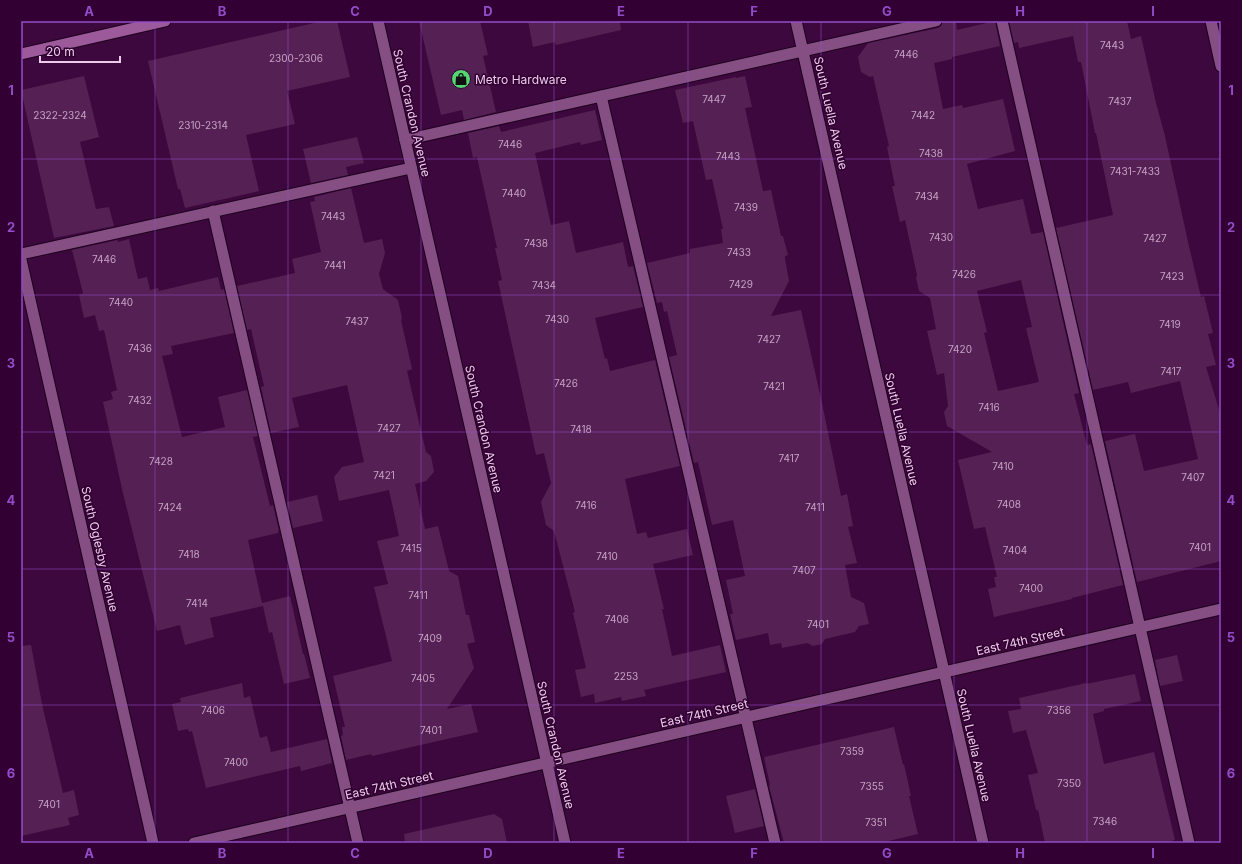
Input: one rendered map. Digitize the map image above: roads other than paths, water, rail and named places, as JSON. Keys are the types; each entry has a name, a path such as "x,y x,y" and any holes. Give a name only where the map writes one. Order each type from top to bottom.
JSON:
{"main road":[{"path":"21,54 165,21"}],"street":[{"name":"South Crandon Avenue","path":"378,21 565,843"},
{"name":"South Luella Avenue","path":"796,21 983,843"},
{"path":"405,140 936,21"},
{"path":"1002,21 1189,843"},
{"path":"1211,21 1221,66"},
{"path":"601,96 775,843"},
{"path":"21,261 213,211 411,168"},
{"path":"213,211 358,843"},
{"name":"South Oglesby Avenue","path":"21,261 153,843"},
{"name":"East 74th Street","path":"194,843 1221,609"}],"place":[{"name":"Metro Hardware","path":"461,79"}]}
